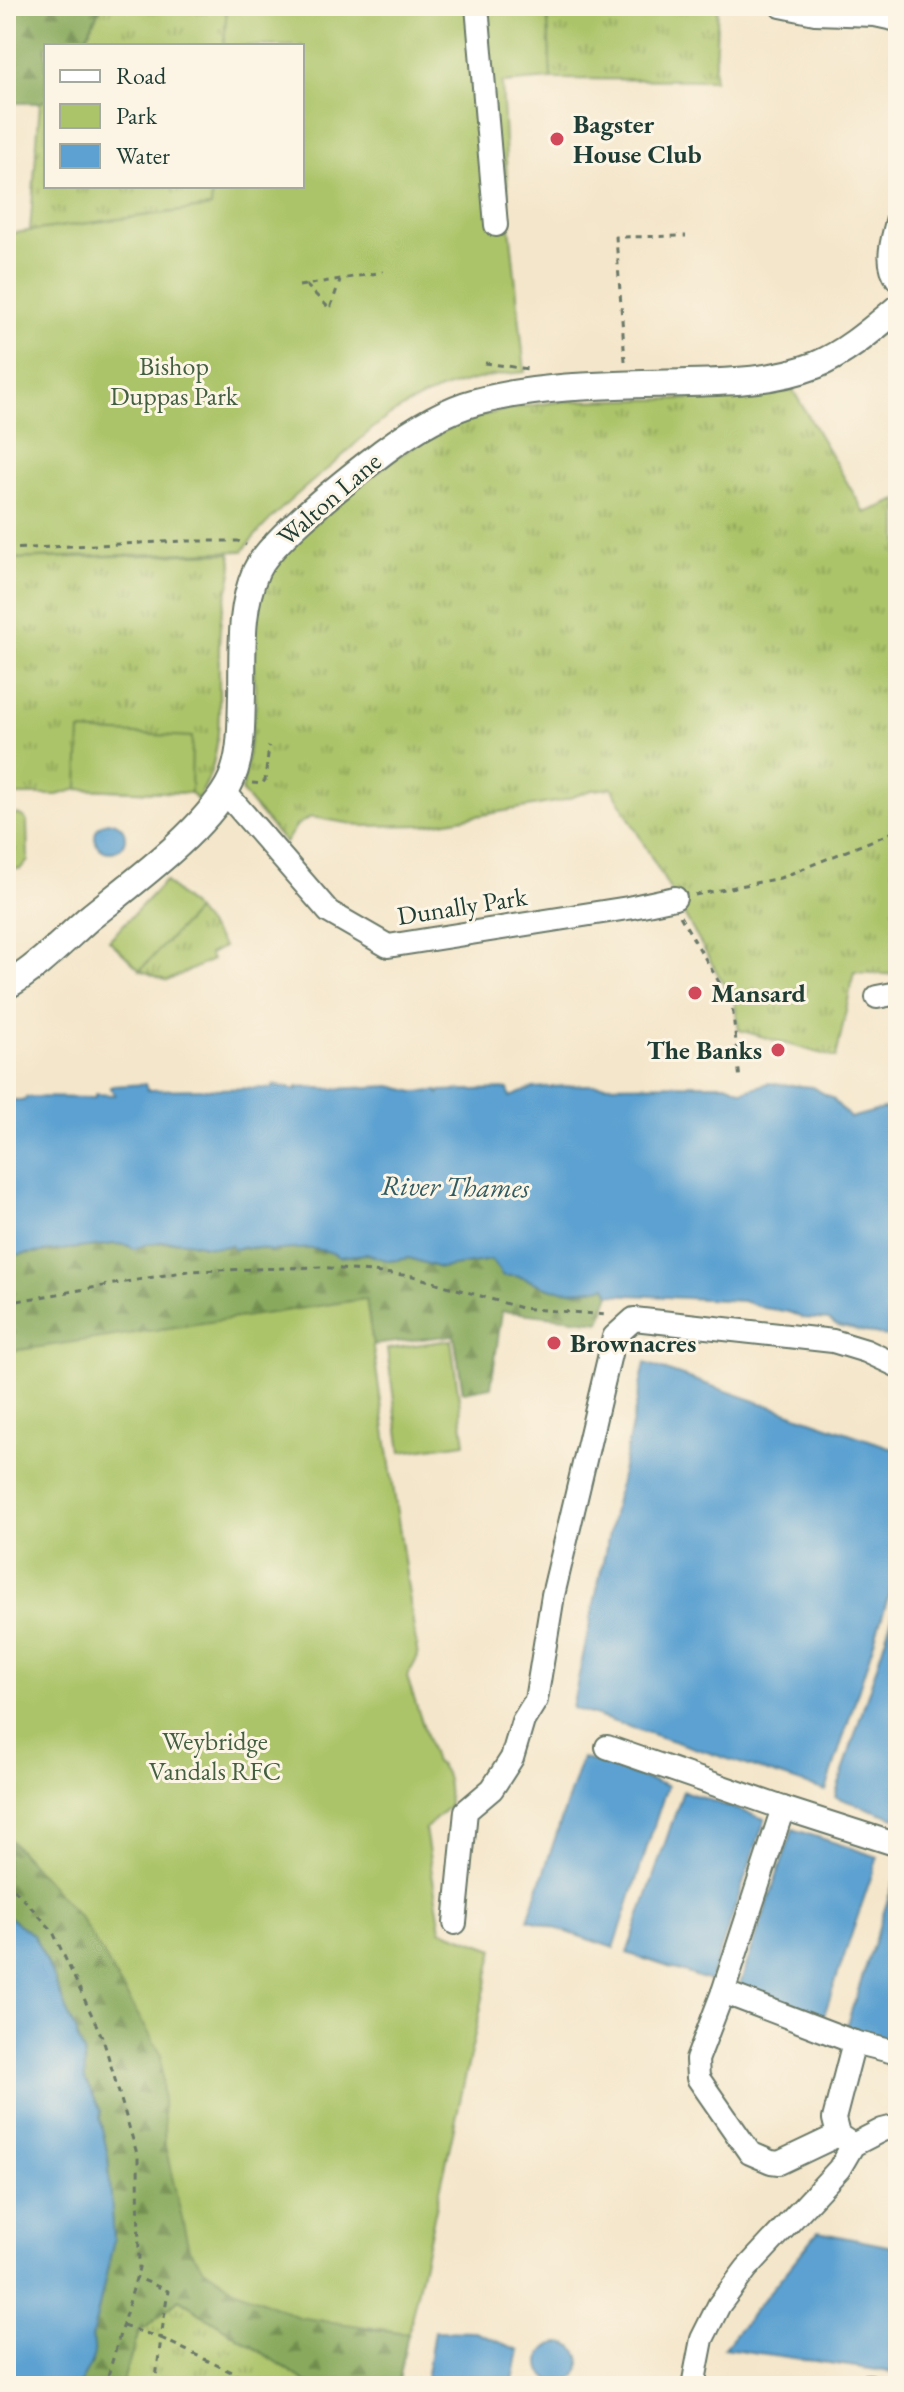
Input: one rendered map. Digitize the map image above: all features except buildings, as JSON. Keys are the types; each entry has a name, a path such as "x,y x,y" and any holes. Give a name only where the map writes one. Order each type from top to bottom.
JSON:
{"main road":[{"name":"Walton Lane","path":"6,986 55,949 164,855 200,822 224,791 240,746 242,641 249,591 257,569 272,548 385,450 425,423 476,402 528,393 626,385 735,382 786,375 819,364 898,308"}],"street":[{"path":"477,6 496,225"},
{"path":"781,6 898,20"},
{"path":"898,217 890,265 898,280"},
{"name":"Dunally Park","path":"224,791 329,912 388,946 672,899"},
{"path":"455,1923 466,1811 492,1789 512,1758 523,1721 536,1700 553,1595 610,1348 622,1327 634,1319 833,1341 866,1351 898,1366"},
{"path":"607,1747 898,1845"},
{"path":"783,1808 696,2070 698,2078 750,2153 771,2162 779,2163 898,2126"},
{"path":"723,1992 854,2042 898,2053"},
{"path":"693,2386 702,2339 719,2305 747,2268 839,2169 846,2140 834,2119 854,2042"}],"path":[{"path":"626,385 616,237 686,236"},
{"path":"299,286 383,272"},
{"path":"306,285 330,309 340,279"},
{"path":"485,363 523,366 532,371"},
{"path":"6,549 238,541 256,549"},
{"path":"740,1081 732,1004 672,899 780,878 898,828"},
{"path":"6,1303 188,1271 320,1267 413,1276 521,1308 634,1319"},
{"path":"6,1880 52,1930 103,2039 138,2157 139,2268 105,2386"},
{"path":"136,2277 168,2291 155,2386"},
{"path":"123,2326 161,2338 260,2386"}],"green space":[{"path":"6,6 101,6 83,44 44,44 44,100 6,103"},
{"path":"101,6 227,6 224,44 83,44"},
{"name":"Bishop Duppas Park","path":"227,6 547,6 551,79 502,83 509,217 525,372 456,385 423,397 392,414 284,506 243,551 6,559 6,234 211,207 213,188 304,188 304,44 224,44"},
{"path":"547,6 718,6 714,80 551,79"},
{"path":"44,100 44,188 213,188 211,207 30,231 40,103"},
{"path":"793,390 865,513 898,500 898,975 854,972 836,1058 739,1030 735,1004 612,788 592,790 561,801 425,825 365,826 311,817 297,825 285,843 242,792 256,703 251,638 266,575 290,543 394,459 471,418 513,408 564,401 738,398"},
{"path":"230,553 231,578 219,641 218,736 208,780 197,800 191,793 78,789 57,795 6,795 6,559"},
{"path":"80,731 192,737 191,793 78,789"},
{"path":"17,814 27,822 28,861 20,869 10,868 6,862 6,821"},
{"path":"165,881 196,911 140,970 109,940"},
{"path":"196,911 224,947 209,954 212,960 167,981 140,970"},
{"path":"184,1241 203,1246 231,1245 233,1249 259,1248 270,1251 279,1247 309,1248 355,1257 366,1253 390,1261 409,1258 440,1268 491,1260 503,1275 518,1276 559,1290 606,1286 610,1294 600,1322 502,1311 491,1387 463,1392 454,1335 373,1345 366,1299 6,1352 6,1256 115,1244 134,1249 145,1244"},
{"name":"Weybridge Vandals RFC","path":"366,1299 418,1657 407,1677 435,1762 446,1775 448,1788 449,1806 425,1829 441,1930 494,1949 408,2333 298,2317 234,2289 204,2268 189,2249 165,2146 161,2054 82,1920 6,1835 6,1352"},
{"path":"451,1340 465,1443 401,1452 387,1349"},
{"path":"6,1836 82,1920 162,2054 165,2146 364,2328 408,2333 398,2386 313,2386 179,2299 139,2332 121,2386 79,2386 92,2363 92,2338 114,2239 108,2156 101,2111 85,2080 84,2053 46,1960 33,1935 6,1915"},
{"path":"179,2299 313,2386 121,2386 139,2332"}],"water":[{"path":"110,822 116,823 124,831 124,843 116,851 110,852 104,851 96,843 95,837 96,831 104,823"},
{"name":"River Thames","path":"768,1083 812,1087 832,1098 850,1118 898,1102 898,1339 837,1326 829,1320 802,1318 743,1301 610,1294 606,1286 580,1290 553,1289 524,1278 503,1276 491,1260 440,1268 409,1258 390,1261 366,1254 339,1257 316,1249 233,1249 231,1245 214,1247 173,1241 134,1249 115,1244 6,1256 6,1100 25,1100 26,1097 95,1098 95,1094 115,1095 110,1087 113,1086 145,1084 147,1090 272,1088 273,1085 297,1090 297,1087 335,1089 391,1086 415,1092 438,1091 439,1094 441,1091 508,1089 510,1097 533,1088 586,1085 726,1084 743,1091"},
{"path":"645,1363 898,1450 898,1567 826,1791 572,1708"},
{"path":"898,1599 898,1819 835,1797"},
{"path":"582,1758 667,1786 614,1948 528,1919"},
{"path":"683,1791 765,1819 710,1981 627,1953"},
{"path":"793,1829 878,1857 823,2018 738,1990"},
{"path":"898,1869 898,2045 846,2027"},
{"path":"6,1915 33,1935 46,1960 84,2053 85,2080 101,2111 108,2156 114,2239 92,2338 93,2357 79,2386 6,2386"},
{"path":"818,2232 898,2248 898,2373 724,2348"},
{"path":"434,2331 475,2332 519,2350 512,2386 425,2386"},
{"path":"560,2343 574,2349 580,2363 574,2377 560,2383 546,2377 540,2363 546,2349"}],"place":[{"name":"Bagster House Club","path":"557,139"},
{"name":"Mansard","path":"695,993"},
{"name":"The Banks","path":"778,1050"},
{"name":"Brownacres","path":"554,1343"}]}
